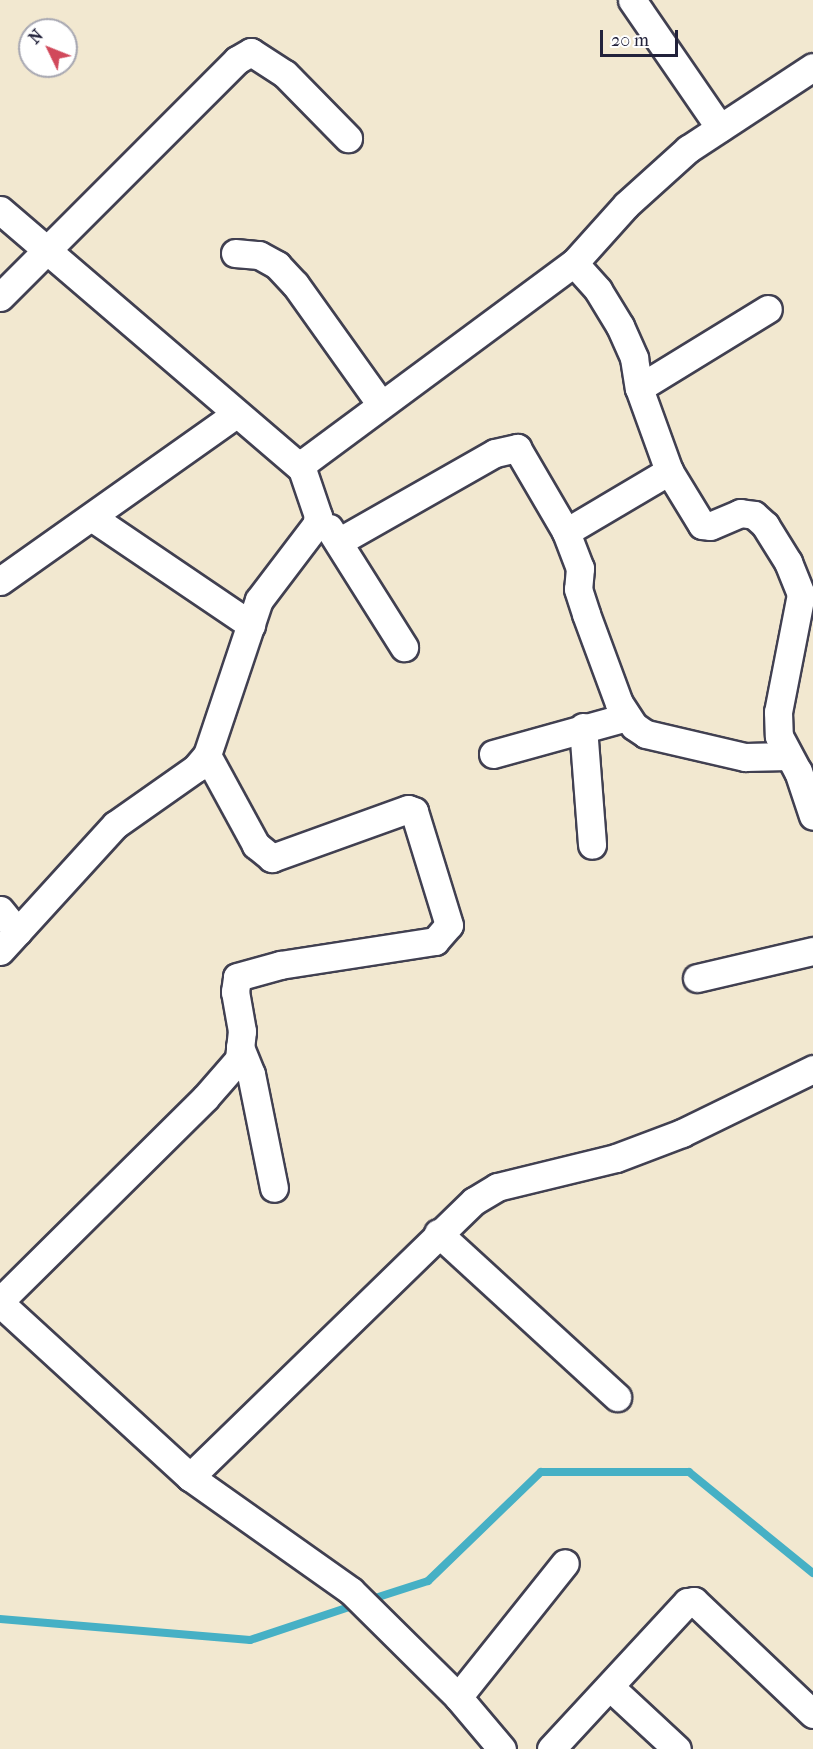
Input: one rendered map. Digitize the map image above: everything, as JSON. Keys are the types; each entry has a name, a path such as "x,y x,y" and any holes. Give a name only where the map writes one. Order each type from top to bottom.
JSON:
{"street":[{"path":"632,0 720,128"},
{"path":"0,297 229,68 252,52 285,75 348,138"},
{"path":"302,469 312,455 380,403 574,263 660,173 720,128 813,67"},
{"path":"0,210 302,469 318,516 340,541 404,647"},
{"path":"235,253 259,255 277,265 295,284 380,403"},
{"path":"574,263 598,290 625,336 634,358 639,388 669,471 702,525 710,526 740,513 754,515 765,525 799,584 802,604 778,712 779,736 813,816"},
{"path":"639,388 768,309"},
{"path":"0,581 93,518 236,414"},
{"path":"340,541 510,447 522,456 566,532 580,568 578,589 586,614 626,717 646,734 713,751 745,757 788,756"},
{"path":"566,532 669,471"},
{"path":"9,941 115,825 196,768 207,755 251,625 266,588 312,531 318,516"},
{"path":"93,518 251,625"},
{"path":"493,754 583,727 626,717"},
{"path":"583,727 592,845"},
{"path":"207,755 256,845 272,858 408,809 414,811 449,925 435,941 280,965 237,977 239,1059 212,1090 0,1302 190,1478 351,1591 458,1696 502,1749"},
{"path":"0,910 9,941"},
{"path":"697,978 813,951"},
{"path":"240,1047 251,1074 274,1188"},
{"path":"190,1478 438,1233 474,1201 497,1187 616,1158 682,1133 813,1069"},
{"path":"438,1233 617,1397"},
{"path":"458,1696 565,1563"},
{"path":"551,1749 687,1602 694,1601 813,1714"},
{"path":"610,1687 677,1749"}],"waterway":[{"path":"369,1600 428,1581 541,1472 689,1472 813,1573"},
{"path":"0,1619 250,1640 358,1604"}]}
